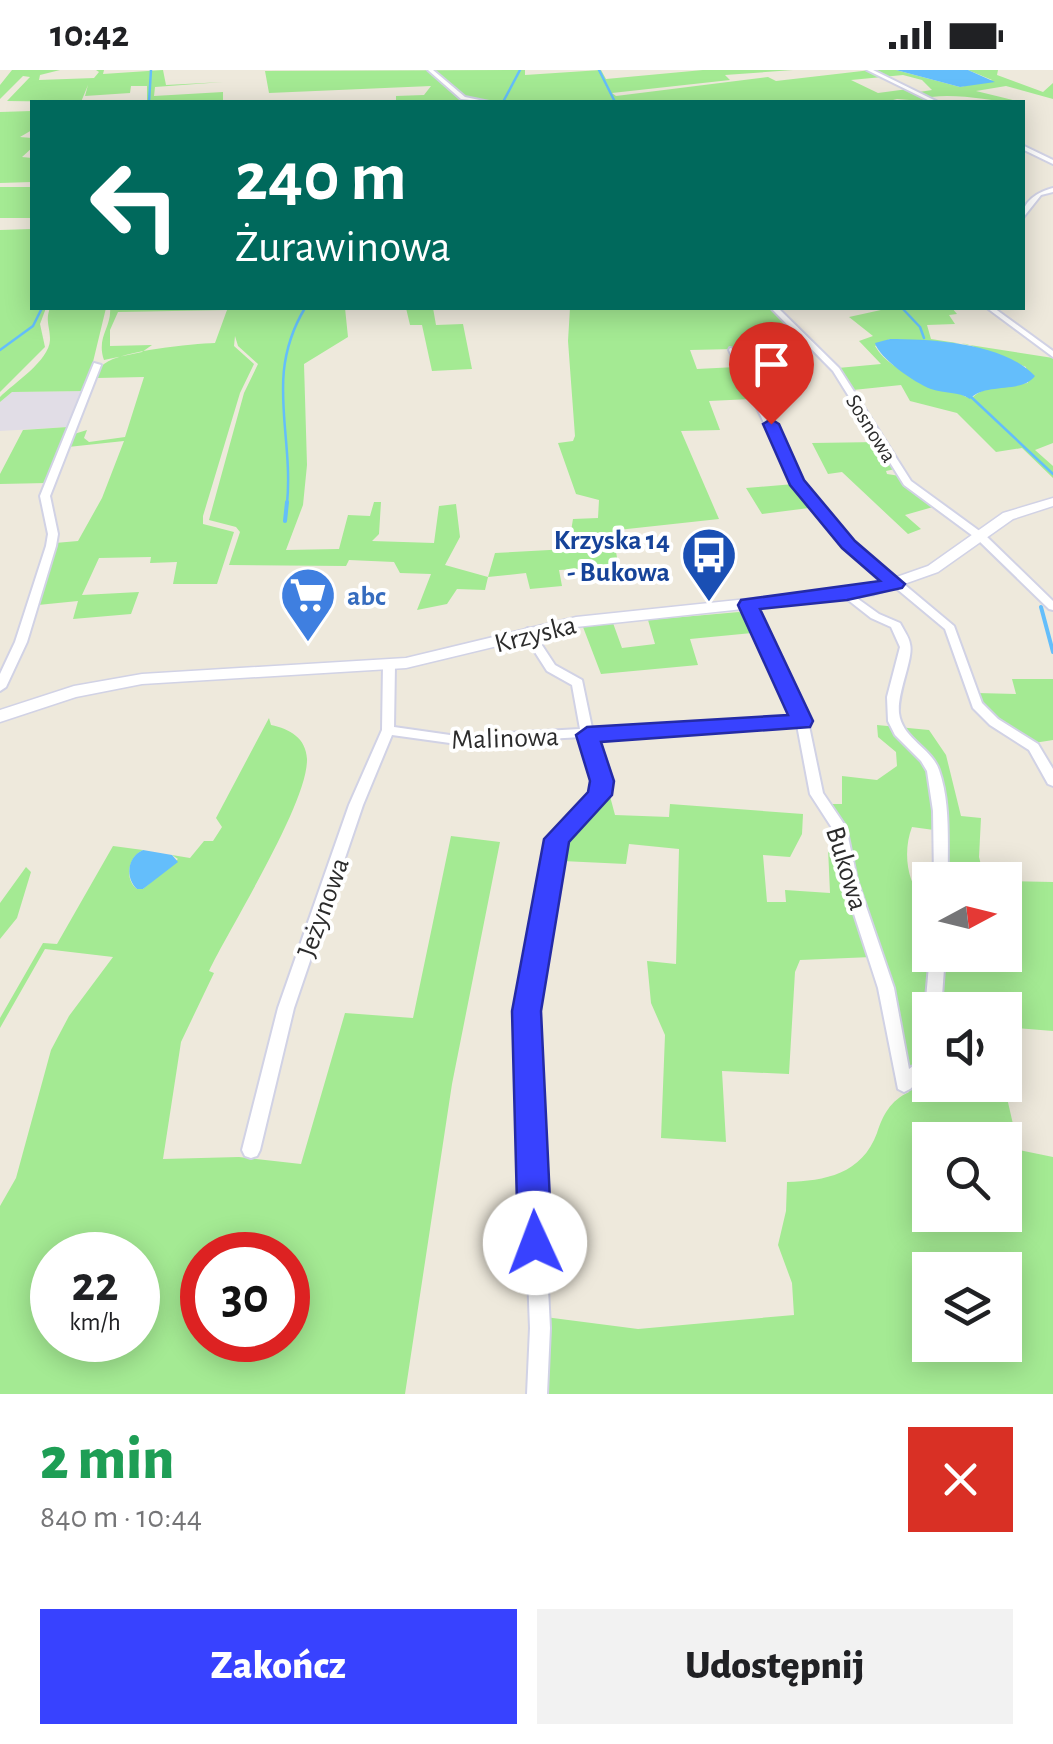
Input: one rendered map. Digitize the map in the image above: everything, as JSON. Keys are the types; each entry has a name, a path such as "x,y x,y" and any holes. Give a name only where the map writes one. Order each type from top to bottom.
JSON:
{"street":[{"path":"430,70 463,98 474,100"},
{"path":"869,70 931,100"},
{"path":"1025,148 1053,162"},
{"path":"1025,214 1039,194 1053,190"},
{"name":"Sosnowa","path":"776,310 836,370 907,484 981,537 1053,607"},
{"path":"993,310 1053,355"},
{"path":"733,350 796,481 848,544 950,628 977,704 994,722 1034,748 1053,781"},
{"path":"0,686 21,642 51,546 53,534 45,496 97,365"},
{"name":"Krzyska","path":"0,716 74,692 142,679 389,665 444,656 576,622 847,594 895,584 947,562 1016,513 1053,502"},
{"path":"847,594 875,616 896,624 906,648 897,672 892,721 903,738 925,757 934,773 940,862"},
{"name":"Bukowa","path":"748,605 802,721 816,794 838,827 850,880 875,946 904,1084 912,1077"},
{"path":"528,632 551,668 578,683 587,735 602,781 600,795 557,839 526,1011 540,1328 538,1394"},
{"name":"Jeżynowa","path":"251,1150 286,1008 356,805 388,730 389,665"},
{"name":"Malinowa","path":"388,730 458,740 802,721"}],"shaded area":[{"path":"86,391 69,427 0,431 0,402 12,392"}],"green space":[{"path":"12,70 60,70 40,75 39,80 94,78 99,72 96,70 104,70 103,74 163,70 166,85 223,82 155,87 154,96 223,92 223,100 147,100 147,86 131,86 130,93 85,96 88,85 82,100 7,101 30,77 23,76 0,99 0,85"},
{"path":"525,70 525,75 601,70 606,79 703,70 793,70 725,75 730,80 612,93 616,96 768,77 776,81 871,70 896,70 960,87 992,80 968,70 998,70 997,75 1043,92 1053,83 1053,99 1006,86 976,91 1013,100 942,96 931,97 934,100 396,100 396,96 424,95 431,86 269,93 265,71","holes":["903,75 922,80 932,90 919,92 904,85 908,89 878,93 851,80"]},
{"path":"30,111 30,131 20,137 30,138 30,150 22,157 30,158 30,182 0,183 0,112"},
{"path":"0,187 30,187 30,218 0,218"},
{"path":"30,229 30,310 45,310 40,324 45,347 0,392 0,230"},
{"path":"50,310 106,310 86,391 12,392 0,402 0,397 44,356 50,340"},
{"path":"110,310 227,310 345,310 348,337 304,364 307,465 303,505 286,550 339,549 348,515 370,516 374,502 381,502 379,534 372,541 434,543 439,506 456,504 460,537 445,565 488,577 485,590 457,589 447,604 417,610 431,574 400,573 394,562 349,560 346,566 229,565 240,532 236,527 209,520 244,393 258,364 238,346 235,336 234,346 254,364 240,393 203,516 203,524 234,532 217,584 173,584 177,562 150,563 151,557 99,558 82,595 139,592 131,614 73,619 78,601 38,605 55,543 78,541 102,498 124,441 68,447 74,434 87,430 84,438 89,442 125,437 144,377 97,378 104,364 122,356 104,360 103,338","holes":["227,310 215,343 143,351 152,345 110,346 110,330 118,312"]},
{"path":"406,310 433,310 436,325 463,324 472,369 432,371 422,325 410,325"},
{"path":"570,310 774,310 790,323 750,334 792,398 762,398 734,349 690,350 697,369 736,367 732,357 755,395 751,399 709,401 720,430 681,431 719,519 618,530 613,535 621,580 585,583 578,569 559,570 562,586 530,589 526,573 488,577 495,553 568,549 573,519 598,518 599,500 576,494 558,443 573,441 575,436 568,341"},
{"path":"881,310 954,310 957,314 949,315 955,324 927,325 931,339 960,344 890,339 875,346 883,357 904,371 972,398 997,386 1028,383 1026,367 970,345 1053,358 1053,443 1035,450 1053,466 1053,478 1022,448 996,452 957,413 910,401 901,385 853,390 838,368 881,364 859,341 873,336 849,317"},
{"path":"68,427 47,483 0,484 0,474 23,430"},
{"path":"879,442 895,469 886,471 887,474 900,476 933,507 905,515 921,529 908,534 842,472 828,474 812,443"},
{"path":"794,484 809,508 762,514 746,488"},
{"path":"739,612 745,615 752,633 690,639 698,665 601,674 583,627 613,623 622,648 655,644 648,620"},
{"path":"1012,679 1053,679 1053,740 1034,743 994,716 977,693 1016,694"},
{"path":"269,718 271,725 300,740 307,759 304,779 267,864 209,971 214,973 181,1042 163,1159 239,1157 301,1164 345,1013 413,1018 451,836 500,842 452,1084 405,1394 0,1394 0,1206 16,1178 51,1050 69,1016 113,957 45,949 0,1028 0,1018 43,943 57,944 113,846 143,850 131,863 129,874 133,885 143,889 178,859 172,855 190,858 204,841 213,841 222,827 216,818"},
{"path":"877,725 929,730 946,755 961,816 981,818 980,862 942,862 934,830 912,827 908,866 912,880 912,972 1022,972 1022,881 1053,882 1053,1031 1022,1028 1022,992 912,992 912,1102 1008,1102 1013,1122 912,1122 912,1232 1022,1232 1022,1151 1053,1157 1053,1394 545,1394 545,1317 638,1329 794,1315 792,1283 778,1245 786,1211 787,1182 828,1177 852,1166 870,1147 888,1109 909,1092 892,993 862,905 843,827 831,804 842,804 842,776 877,780 897,766 896,752 878,737"},
{"path":"607,785 615,815 669,817 670,804 803,814 802,834 790,857 763,855 767,902 786,902 785,890 830,893 828,848 838,849 872,957 800,960 795,972 789,1074 722,1071 726,1142 661,1138 665,1035 651,1003 647,961 676,964 679,849 629,844 626,864 562,861 570,837 598,806"},
{"path":"26,867 31,872 17,918 0,939 0,903"}],"water":[{"path":"896,70 968,70 995,82 960,87"},
{"path":"890,339 947,342 987,350 1022,365 1035,376 1021,385 984,391 970,399 936,391 907,376 883,356 875,343"},
{"path":"143,850 172,855 178,862 143,889 137,889 130,868"}],"waterway":[{"path":"149,100 151,70"},
{"path":"504,100 520,70"},
{"path":"599,70 614,100"},
{"path":"0,350 33,326 41,310"},
{"path":"287,504 283,381 293,333 304,310"},
{"path":"904,310 920,327 924,338"},
{"path":"969,395 1053,474"},
{"path":"285,521 287,502"},
{"path":"1041,607 1053,652"}],"place":[{"name":"Krzyska 14 - Bukowa","path":"709,604"},
{"name":"abc","path":"308,644"}],"route":[{"path":"535,1243 526,1011 557,839 600,795 602,781 587,735 802,721 748,605 847,594 895,584 883,578 848,544 796,481 771,424"}]}
